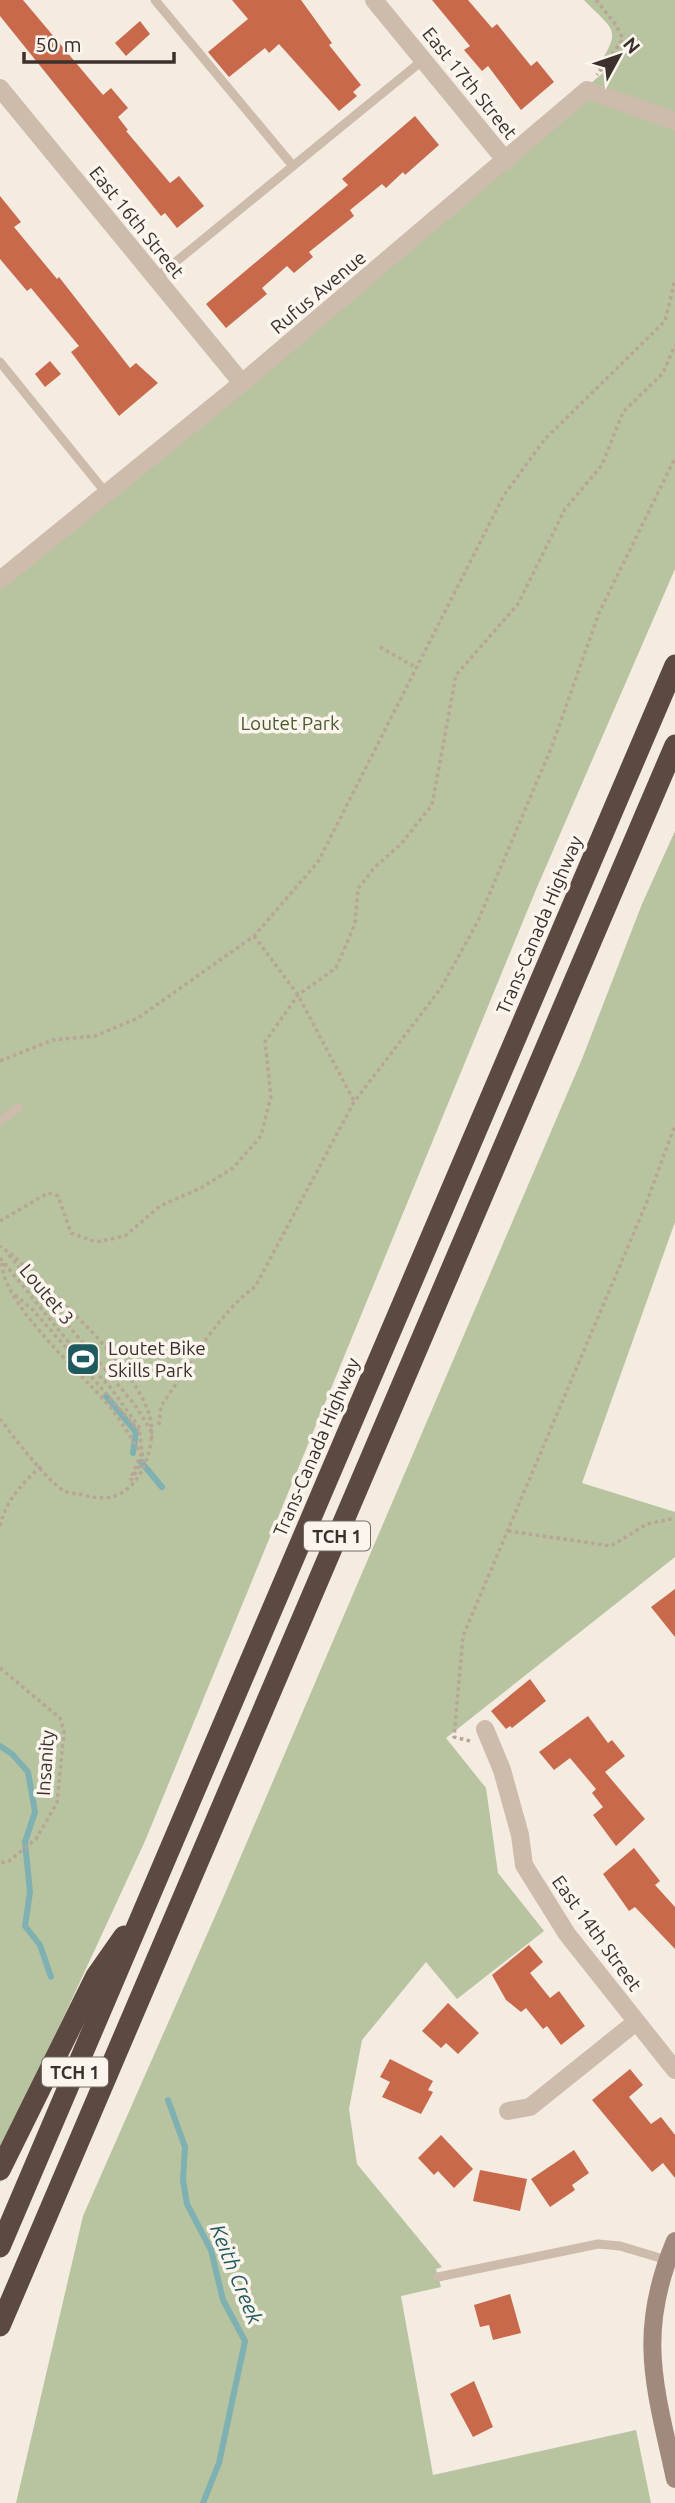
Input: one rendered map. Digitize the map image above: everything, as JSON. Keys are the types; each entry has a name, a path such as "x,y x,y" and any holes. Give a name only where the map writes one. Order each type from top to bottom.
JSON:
{"highway":[{"name":"Trans-Canada Highway","path":"0,2247 675,665"},
{"name":"TCH 1","path":"0,2326 675,746"},
{"path":"0,2170 96,1976 151,1897"}],"main road":[{"path":"675,2241 652,2312 650,2348 675,2479"}],"street":[{"name":"East 17th Street","path":"374,0 506,161"},
{"name":"East 16th Street","path":"0,88 242,383"},
{"path":"587,90 675,121"},
{"name":"Rufus Avenue","path":"0,580 242,383 587,90"},
{"name":"East 14th Street","path":"485,1729 506,1783 520,1835 524,1865 567,1934 675,2070"},
{"path":"508,2111 530,2107 636,2022"}],"lane":[{"path":"155,0 293,166"},
{"path":"156,278 424,60"},
{"path":"0,362 106,493"},
{"path":"0,1121 18,1108"},
{"path":"438,2277 598,2244 620,2246 667,2260"}],"path":[{"path":"587,90 623,39 596,0"},
{"path":"0,1061 53,1040 95,1036 138,1018 254,936 318,862 504,495 545,439 665,321 675,281"},
{"path":"0,1221 48,1193 58,1196 71,1233 96,1242 125,1236 160,1206 201,1188 233,1168 261,1136 271,1096 265,1042 298,995 336,968 355,924 358,889 374,868 401,844 432,805 456,675 518,604 565,509 602,465 623,412 663,373 675,345"},
{"path":"159,1425 162,1406 225,1316 243,1295 254,1287 354,1102 441,988 478,921 552,747 599,613 675,458"},
{"path":"380,647 415,667"},
{"path":"254,936 298,995 354,1102"},
{"path":"492,1748 454,1737 463,1636 646,1204 675,1125"},
{"path":"0,1246 100,1343 138,1388 154,1433 142,1469 127,1487 112,1497 88,1497 64,1490 24,1451 0,1419"},
{"path":"0,1246 135,1405 151,1430 152,1440"},
{"path":"1,1259 1,1275 11,1291 54,1348 104,1400 141,1454 127,1487"},
{"name":"Loutet 3","path":"1,1259 75,1350 110,1387 141,1434"},
{"path":"11,1291 32,1309 141,1434 142,1460 127,1487"},
{"path":"0,1526 3,1511 17,1489 41,1466"},
{"path":"508,1531 611,1546 647,1524 675,1518"},
{"name":"Insanity","path":"0,1668 60,1718 64,1731 57,1803 36,1839 9,1861 0,1863"}],"green space":[{"name":"Loutet Park","path":"584,0 675,0 675,569 535,892 145,1841 48,2051 0,2183 0,588 604,72 597,68 610,45 611,31 603,18"},
{"path":"675,831 675,1222 582,1483 675,1512 675,1557 446,1738 486,1788 498,1873 544,1931 457,1999 426,1962 362,2040 349,2109 357,2164 442,2267 436,2269 441,2287 401,2296 433,2475 636,2430 651,2503 16,2503 83,2216 220,1905 582,1059 642,904"}],"building":[{"path":"0,0 23,0 103,95 111,88 128,108 118,117 128,130 126,131 170,183 179,176 204,206 177,228 165,213 161,216 0,16"},
{"path":"232,0 301,0 332,43 329,45 361,85 353,92 357,96 339,111 279,44 269,53 265,48 229,77 208,52 248,19"},
{"path":"432,0 468,0 492,28 497,24 531,66 537,61 554,82 521,110 488,66 482,71 464,50 470,46"},
{"path":"140,21 150,34 126,56 115,43"},
{"path":"415,116 439,145 405,175 403,172 386,188 382,184 350,210 354,216 309,252 313,257 294,273 287,266 262,288 267,294 226,328 206,304 348,185 342,179"},
{"path":"0,196 21,222 14,227 57,279 59,277 130,368 136,363 158,383 119,416 71,352 79,346 31,288 27,291 0,259"},
{"path":"50,361 61,374 45,387 35,374"},
{"path":"675,1589 675,1637 651,1607"},
{"path":"530,1679 546,1701 512,1728 510,1726 506,1729 491,1711"},
{"path":"588,1716 608,1743 612,1740 625,1756 605,1772 645,1819 616,1846 593,1815 603,1807 592,1793 596,1789 570,1758 554,1770 539,1752"},
{"path":"634,1848 660,1881 655,1885 675,1907 675,1949 635,1907 629,1911 603,1874"},
{"path":"529,1945 543,1962 530,1973 550,1998 559,1991 585,2026 561,2045 547,2026 543,2029 526,2008 521,2012 506,2000 492,1975"},
{"path":"448,2003 479,2033 458,2054 446,2043 441,2048 422,2031"},
{"path":"390,2059 433,2081 428,2090 433,2092 421,2114 382,2097 390,2082 380,2077"},
{"path":"630,2069 643,2085 629,2097 651,2124 661,2117 675,2135 675,2178 663,2163 652,2172 592,2100"},
{"path":"441,2135 473,2169 454,2188 438,2171 434,2175 418,2158"},
{"path":"574,2150 589,2173 572,2185 575,2190 550,2207 531,2179"},
{"path":"480,2170 527,2179 520,2211 473,2201"},
{"path":"510,2294 521,2333 493,2340 489,2325 480,2327 474,2305"},
{"path":"474,2381 493,2427 473,2437 450,2394"}],"waterway":[{"path":"106,1396 136,1432 133,1453"},
{"path":"141,1462 162,1487"},
{"name":"Keith Creek","path":"0,1746 12,1754 28,1772 35,1812 25,1842 30,1892 25,1926 40,1945 51,1977"},
{"name":"Keith Creek","path":"168,2100 185,2147 183,2180 187,2204 211,2250 223,2300 245,2341 219,2463 203,2503"}],"place":[{"name":"Loutet Bike Skills Park","path":"83,1359"}]}
